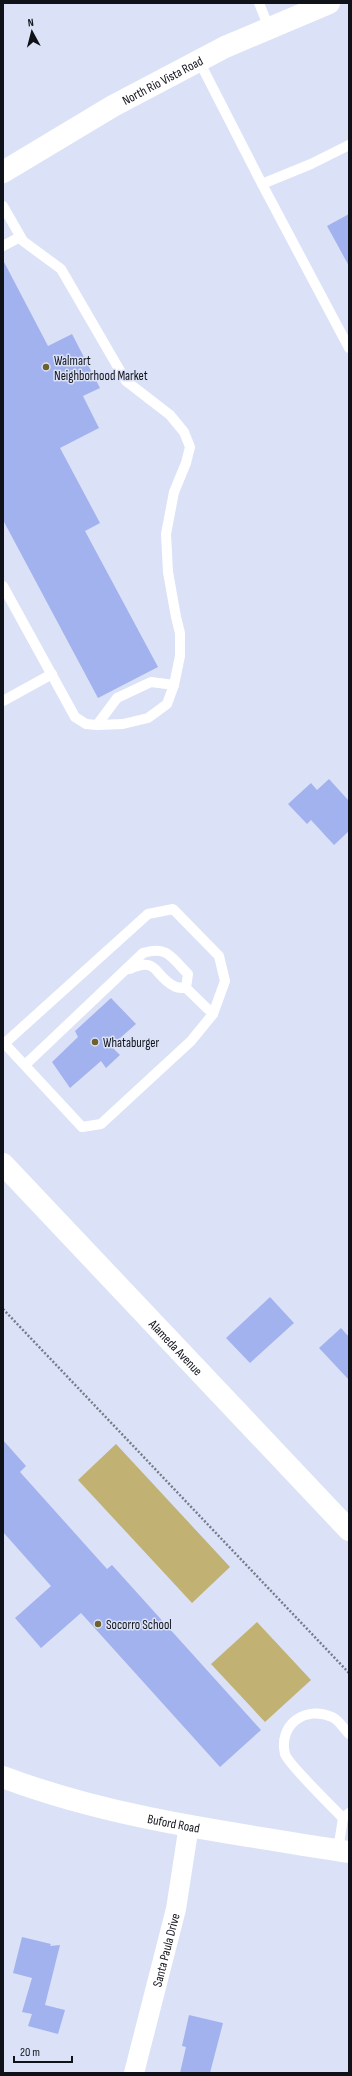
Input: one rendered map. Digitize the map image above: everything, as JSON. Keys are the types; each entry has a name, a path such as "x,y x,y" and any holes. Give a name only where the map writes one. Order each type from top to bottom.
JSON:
{"street":[{"name":"North Rio Vista Road","path":"5,166 113,106 225,47 329,3"},
{"name":"Alameda Avenue","path":"3,1164 349,1530"},
{"name":"Buford Road","path":"3,1777 64,1798 116,1811 343,1851"},
{"name":"Santa Paula Drive","path":"134,2073 176,1910 189,1825"}],"lane":[{"path":"259,3 269,28"},
{"path":"199,61 349,348"},
{"path":"262,184 311,164 349,145"},
{"path":"3,206 20,237 35,251 61,269 126,381 170,415 184,432 190,447 174,492 166,534 168,572 180,633 180,656 174,684 167,704 148,718 122,724 86,724 75,716 3,586"},
{"path":"3,246 20,237"},
{"path":"3,701 52,674"},
{"path":"97,725 117,698 151,682 174,684"},
{"path":"173,909 219,956 226,981 213,1014 191,1040 101,1124 82,1127 4,1043 148,914 173,909"},
{"path":"26,1065 142,953 155,949 167,952 188,974 186,988"},
{"path":"124,972 143,964 151,966 174,986 186,988 213,1014"},
{"path":"343,1851 346,1816 285,1756 283,1740 287,1730 302,1715 319,1712 334,1717 349,1734"}],"path":[{"path":"3,1309 349,1673"}],"shaded area":[{"path":"116,1444 230,1567 192,1603 78,1480"},
{"path":"257,1622 311,1680 265,1722 211,1664"}],"building":[{"path":"349,214 349,266 327,226"},
{"path":"3,260 48,346 72,334 100,388 83,396 99,428 60,448 100,523 85,531 158,667 98,698 3,520"},
{"path":"329,779 349,801 349,831 334,845 311,820 307,824 288,804 311,783 317,790"},
{"name":"Whataburger","path":"111,998 136,1024 111,1046 120,1055 106,1068 101,1061 70,1088 52,1062 78,1037 75,1031"},
{"path":"270,1297 294,1323 250,1363 226,1338"},
{"path":"341,1328 349,1337 349,1380 319,1348"},
{"path":"3,1440 26,1466 20,1472 107,1569 112,1565 261,1730 220,1767 81,1613 41,1648 15,1618 51,1586 3,1532"},
{"path":"22,1937 51,1944 50,1946 60,1945 45,2005 65,2010 58,2034 28,2026 32,2014 22,2012 32,1978 13,1973"},
{"path":"189,2015 223,2023 210,2073 180,2073 186,2047 182,2046"}],"place":[{"name":"Walmart Neighborhood Market","path":"46,367"},
{"name":"Whataburger","path":"95,1042"},
{"name":"Socorro School","path":"98,1624"}]}
